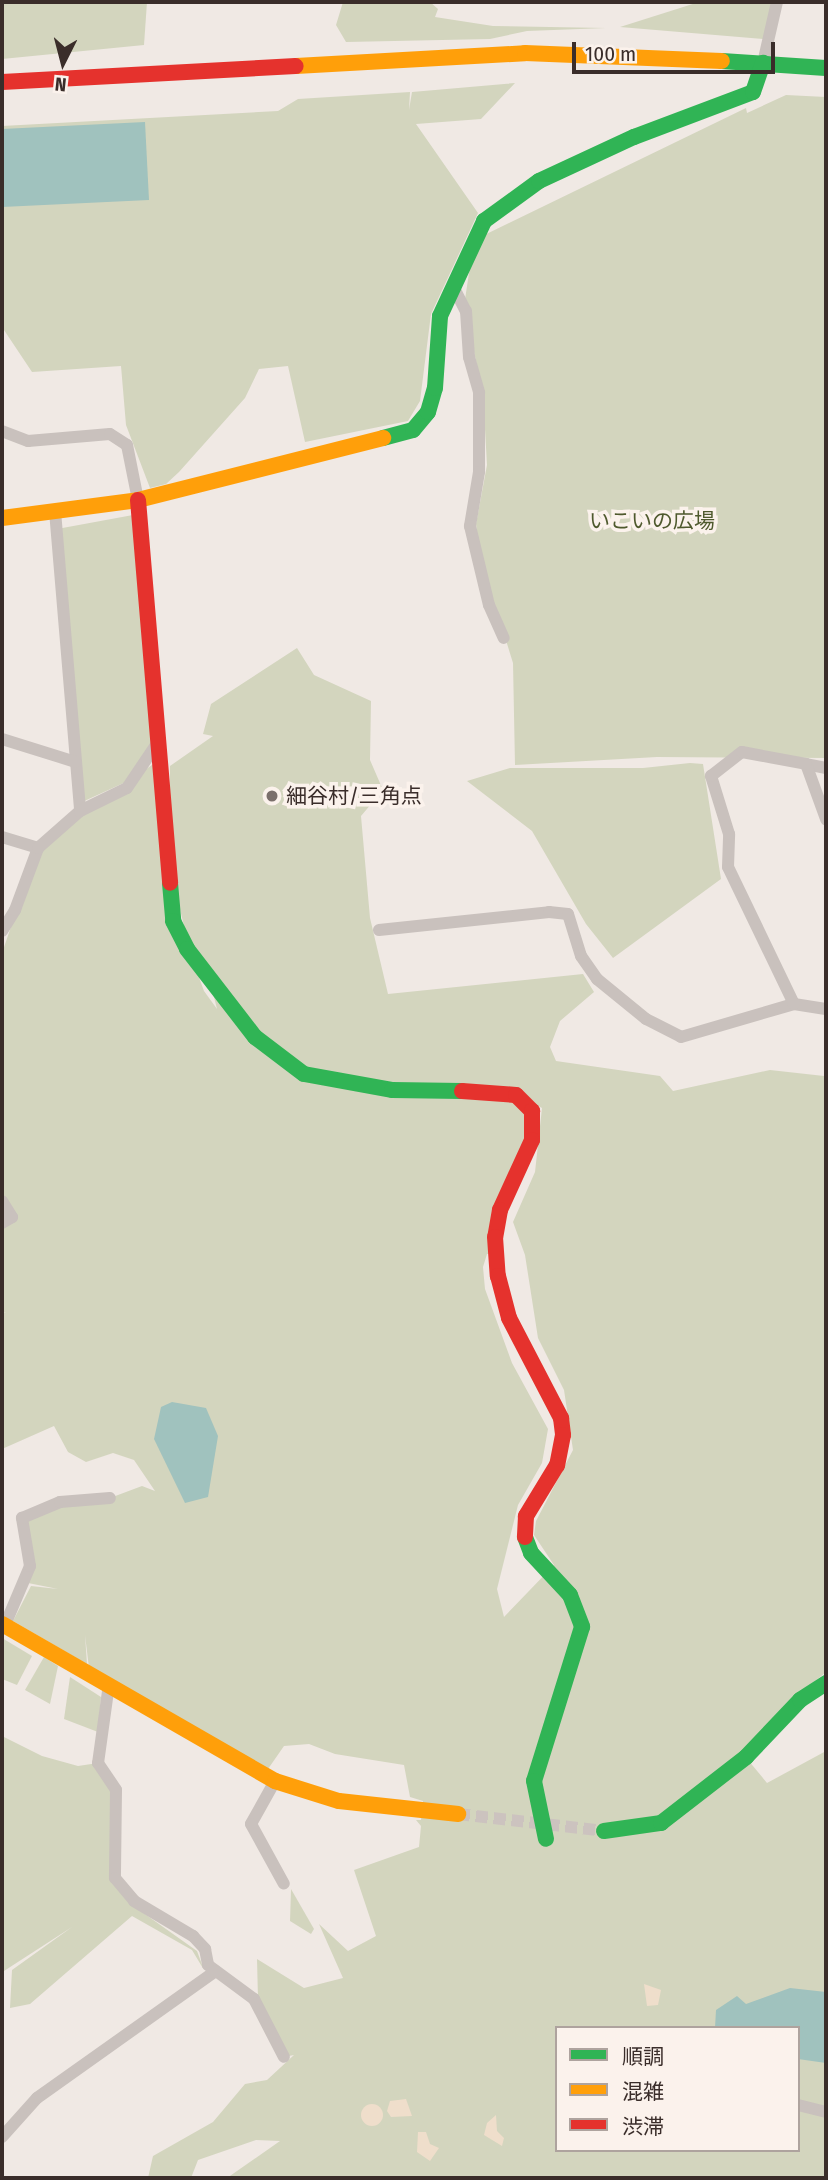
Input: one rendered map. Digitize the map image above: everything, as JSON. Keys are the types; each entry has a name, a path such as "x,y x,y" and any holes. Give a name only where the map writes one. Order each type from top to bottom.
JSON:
{"street":[{"path":"2,518 138,500 413,430 428,412 435,388 440,316 484,221 509,200 634,137 753,92 763,63 776,2"},
{"path":"2,82 525,53 607,52 826,68"},
{"path":"453,286 466,311 469,357 479,393 480,472 470,526 489,605 504,638"},
{"path":"2,431 28,441 110,434 127,445 138,500 173,920 187,949 256,1037 304,1074 325,1080 391,1090 499,1091 516,1095 532,1111 532,1140 500,1210 495,1237 498,1276 509,1318 561,1418 564,1435 557,1465 526,1516 524,1535 531,1553 570,1595 582,1627 534,1781 546,1839"},
{"path":"55,511 80,811"},
{"path":"2,739 76,762"},
{"path":"2,931 15,910 38,848 80,811 127,788 158,742"},
{"path":"794,1004 728,867 729,834 711,776 742,752 826,768"},
{"path":"806,764 826,819"},
{"path":"2,837 38,848"},
{"path":"379,930 549,912 568,914 580,956 597,979 646,1019 681,1037 794,1004 826,1009"},
{"path":"2,1201 12,1217 2,1223"},
{"path":"110,1498 60,1502 34,1509 22,1518 30,1566 3,1625 275,1781 339,1801 458,1814"},
{"path":"604,1830 661,1823 746,1757 800,1700 826,1683"},
{"path":"109,1684 98,1763 116,1790 115,1878 134,1901 193,1936 216,1970 254,1999 284,2057"},
{"path":"275,1781 251,1824 284,1884"},
{"path":"2,2137 37,2098 216,1970"},
{"path":"800,2106 826,2112"}],"green space":[{"path":"2,2 147,2 144,45 2,59"},
{"path":"343,2 430,2 438,9 435,17 493,26 606,28 527,31 490,39 346,42 336,25"},
{"path":"699,2 773,2 763,39 620,27"},
{"path":"515,83 481,119 416,124 478,213 431,314 420,401 408,421 305,442 288,366 259,369 245,398 179,472 166,484 150,488 126,425 121,366 32,372 2,327 2,126 278,111 298,99 410,92 409,110 412,92"},
{"name":"いこいの広場","path":"786,95 826,97 826,758 657,757 515,765 513,663 480,557 476,524 487,465 483,393 464,306 474,240 746,108 747,113"},
{"path":"133,515 158,742 135,777 159,760 170,807 170,766 213,736 203,734 211,704 297,648 314,675 371,701 370,760 383,790 361,816 370,918 388,994 583,974 594,992 560,1021 550,1047 556,1061 660,1076 673,1091 770,1070 824,1076 826,1672 797,1696 748,1760 767,1783 826,1751 826,2178 227,2178 280,2141 256,2140 198,2160 191,2178 148,2178 153,2156 213,2122 245,2084 267,2080 294,2055 284,2057 258,1999 257,1959 304,1988 343,1978 319,1924 348,1951 376,1936 354,1870 419,1847 421,1826 416,1820 421,1820 423,1801 410,1797 404,1765 335,1754 309,1744 284,1746 268,1769 89,1668 85,1635 87,1664 13,1621 31,1586 58,1589 23,1582 28,1564 22,1518 73,1499 110,1498 142,1486 155,1491 134,1460 113,1453 86,1462 68,1452 54,1426 2,1449 2,1314 6,1312 2,1313 2,1223 12,1217 2,1201 2,953 38,848 128,781 80,803 57,529","holes":["169,864 185,930 210,981 217,1009 204,991 171,901","507,1089 542,1108 535,1172 513,1222 525,1255 538,1338 564,1390 573,1450 536,1521 534,1535 554,1565 504,1617 497,1589 518,1505 542,1463 548,1429 512,1363 485,1289 483,1267 487,1254 496,1254 532,1122"]},
{"path":"703,764 721,879 613,958 586,924 532,831 467,781 510,768 643,768"},
{"path":"2,1638 32,1656 17,1685 2,1679"},
{"path":"44,1657 58,1666 50,1704 25,1690"},
{"path":"70,1677 101,1697 98,1732 64,1719"},
{"path":"2,1736 42,1756 78,1766 98,1763 116,1790 115,1878 135,1907 197,1951 204,1970 192,1950 132,1916 30,2004 10,2008 12,1970 72,1927 4,1971"},
{"path":"291,1889 314,1929 311,1934 290,1921"}],"sand":[{"path":"644,1984 661,1990 658,2005 647,2006"},
{"path":"406,2099 412,2116 391,2117 387,2111 390,2101"},
{"path":"372,2104 380,2107 383,2115 380,2123 372,2126 364,2123 361,2115 364,2107"},
{"path":"496,2115 497,2131 504,2138 502,2146 484,2135 487,2123"},
{"path":"418,2132 426,2132 430,2144 439,2148 430,2161 417,2152"}],"water":[{"path":"145,122 149,200 2,207 2,129"},
{"path":"172,1402 206,1408 218,1436 208,1497 185,1503 154,1439 161,1407"},
{"path":"790,1988 826,1992 826,2063 800,2059 800,2026 715,2026 716,2010 737,1996 746,2004"}],"tunnel":[{"path":"458,1814 604,1831"}],"traffic: fast":[{"path":"722,61 826,68"},
{"path":"383,438 413,430 428,412 435,388 440,316 484,221 539,181 634,137 753,92 763,63"},
{"path":"170,883 173,921 187,949 255,1037 304,1074 392,1090 462,1091"},
{"path":"525,1537 531,1553 570,1595 582,1627 534,1781 546,1839"},
{"path":"604,1831 661,1823 746,1757 800,1700 826,1683"}],"traffic: slow":[{"path":"296,66 525,53 722,61"},
{"path":"2,518 138,500 383,438"},
{"path":"2,1624 275,1781 339,1801 458,1814"}],"traffic: jam":[{"path":"2,82 296,66"},
{"path":"138,500 170,883"},
{"path":"462,1091 516,1095 532,1111 532,1140 500,1210 495,1237 498,1276 509,1318 561,1418 563,1435 557,1465 526,1516 525,1537"}],"place":[{"name":"細谷村/三角点","path":"272,796"}]}
